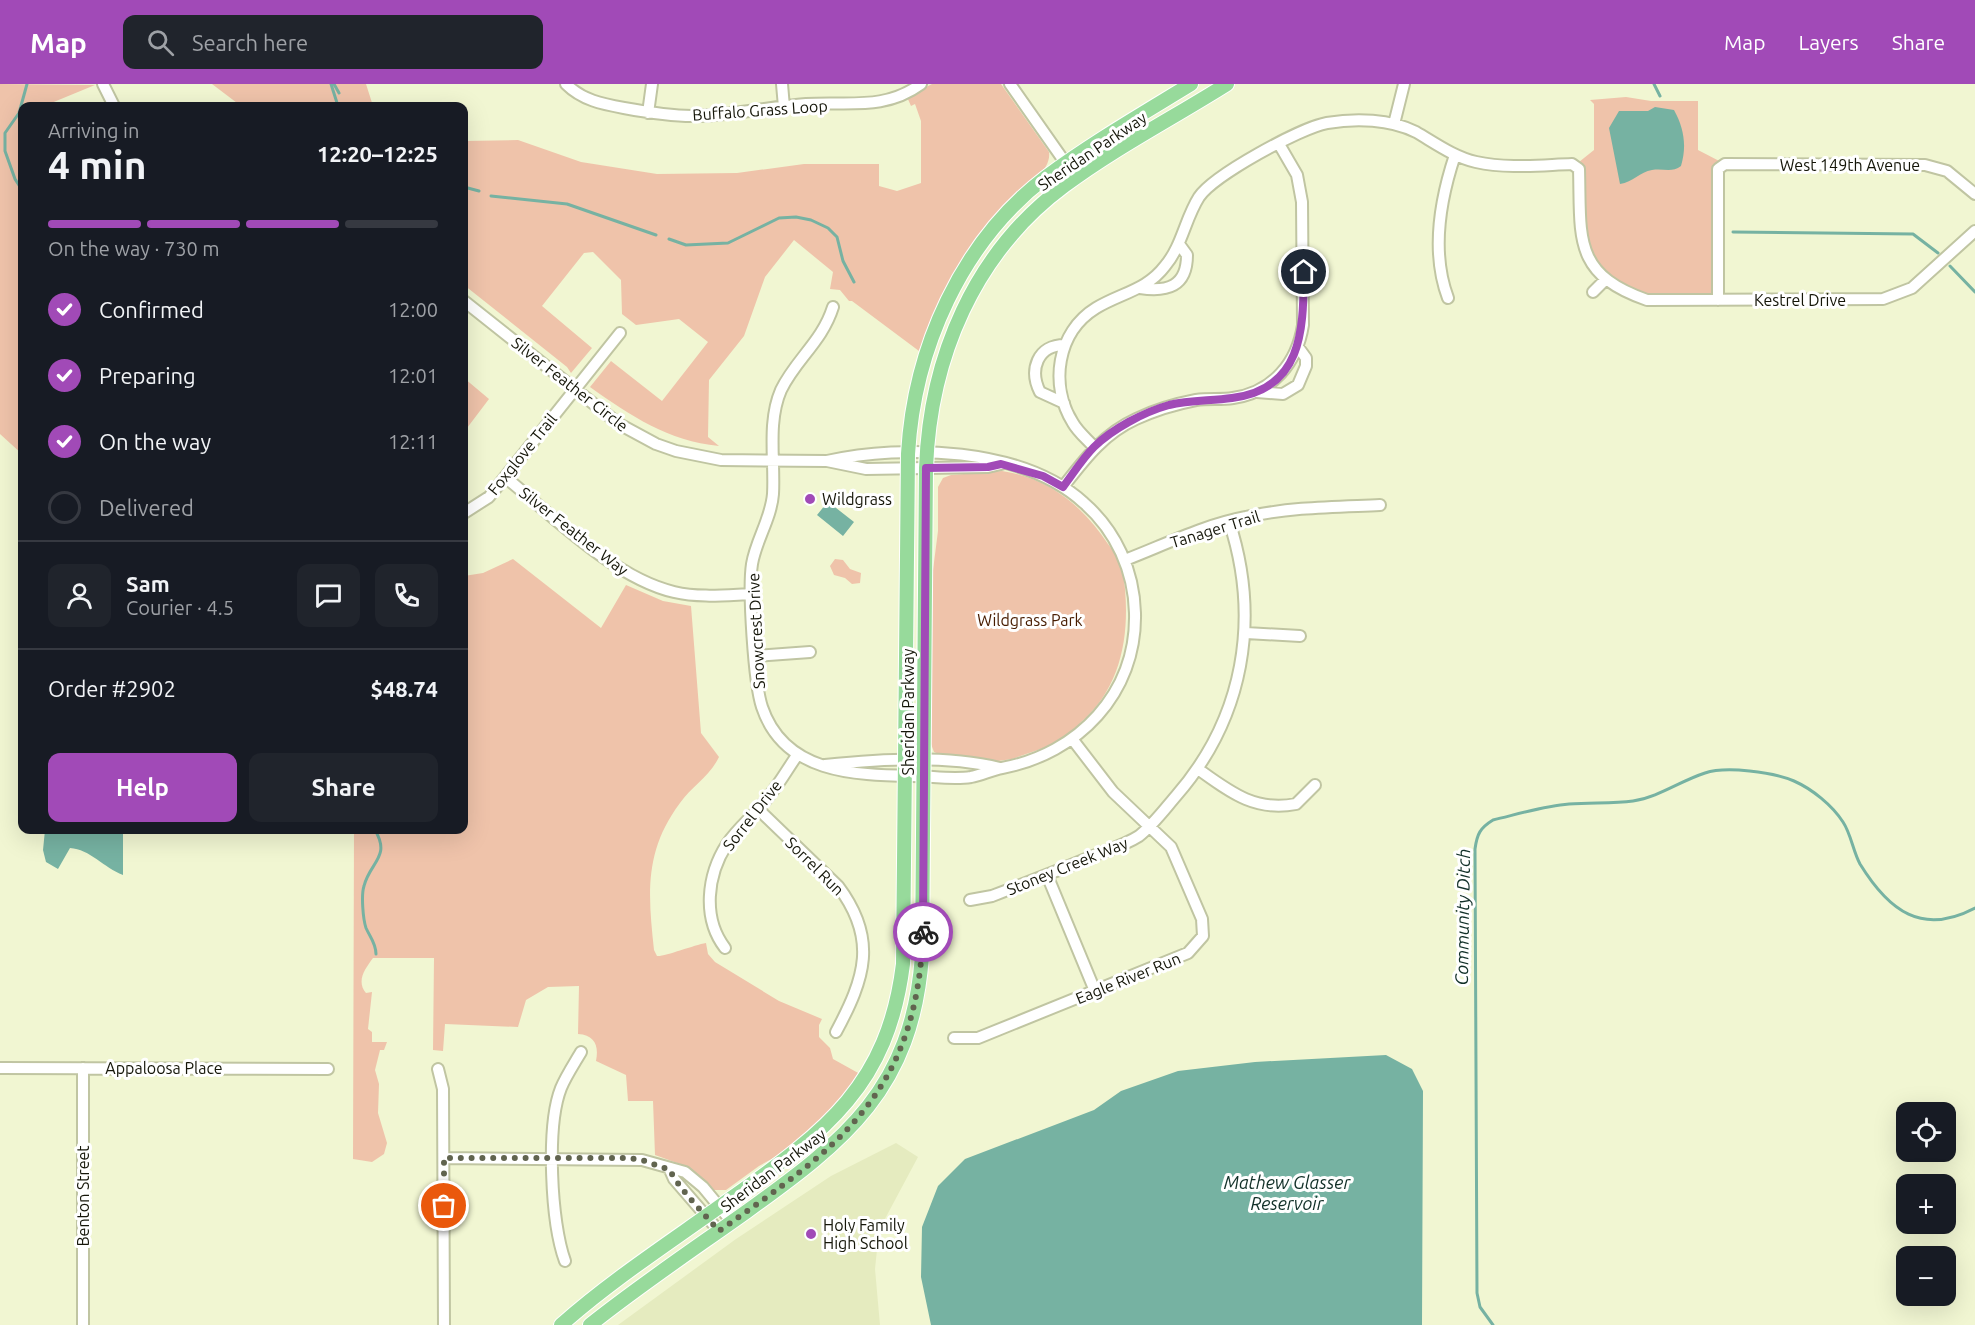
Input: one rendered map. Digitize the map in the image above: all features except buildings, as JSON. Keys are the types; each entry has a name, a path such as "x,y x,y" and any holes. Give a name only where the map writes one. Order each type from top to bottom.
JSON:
{"main road":[{"name":"Sheridan Parkway","path":"561,1325 589,1301 799,1150 829,1124 855,1093 883,1043 897,999 903,964 908,461 914,400 922,368 938,321 960,278 999,223 1033,188 1066,164 1191,84"},
{"name":"Sheridan Parkway","path":"590,1325 836,1144 871,1104 900,1052 911,1021 921,973 926,461 932,405 939,373 955,327 971,293 1015,231 1044,203 1076,178 1222,85"}],"street":[{"path":"103,84 112,102"},
{"name":"Buffalo Grass Loop","path":"566,84 590,100 648,112 700,116 784,107 875,104 898,97 921,84"},
{"path":"648,112 652,84"},
{"path":"782,84 784,107"},
{"path":"1010,84 1076,178"},
{"path":"1394,124 1404,84"},
{"name":"Kestrel Drive","path":"1179,244 1191,211 1209,187 1306,128 1346,121 1394,124 1413,131 1455,155 1475,162 1499,165 1572,164 1579,169 1580,233 1590,261 1617,288 1647,300 1883,299 1912,288 1975,231"},
{"path":"1257,392 1274,382 1291,362 1304,325 1302,201 1297,175 1279,144"},
{"path":"1448,298 1442,282 1440,218 1442,198 1455,155"},
{"name":"West 149th Avenue","path":"1718,300 1718,169 1725,164 1925,165 1947,171 1975,194"},
{"path":"1094,447 1071,422 1064,403 1059,383 1059,364 1065,345 1082,319 1097,307 1153,281 1179,244 1187,255 1180,281 1173,288 1165,290 1140,288"},
{"path":"1593,292 1606,279"},
{"name":"Silver Feather Circle","path":"468,303 619,424 656,444 696,456 827,461 866,469 908,461"},
{"name":"Snowcrest Drive","path":"832,307 826,329 782,390 774,418 772,497 753,562 752,594 759,697 765,715 776,735 798,754 821,765 859,775 969,777 1043,757 1073,740 1108,704 1130,658 1134,602 1125,560 1097,515 1063,487 1043,476 1001,464 988,467 926,461"},
{"name":"Foxglove Trail","path":"468,510 489,497 620,333"},
{"path":"1064,403 1040,392 1033,374 1040,354 1049,347 1065,345"},
{"path":"1063,487 1094,447 1133,420 1168,406 1257,392 1283,394 1298,385 1306,366 1306,358 1298,347"},
{"name":"Silver Feather Circle","path":"827,461 863,453 908,461"},
{"path":"908,461 926,461"},
{"name":"Silver Feather Way","path":"505,477 609,561 640,580 691,595 752,594"},
{"name":"Tanager Trail","path":"1125,560 1229,521 1271,512 1380,505"},
{"name":"Stoney Creek Way","path":"970,900 992,896 1130,841 1151,825 1198,769 1221,729 1232,704 1243,659 1246,633 1245,585 1229,521"},
{"path":"1246,633 1300,636"},
{"path":"756,656 810,652"},
{"name":"Eagle River Run","path":"954,1038 978,1038 1095,992 1188,953 1203,936 1202,919 1178,857 1163,836 1113,792 1073,740"},
{"name":"Sorrel Drive","path":"725,948 716,935 712,921 710,905 714,872 727,844 758,809 798,754"},
{"path":"821,765 855,761 972,761 1001,768"},
{"path":"1198,769 1236,795 1260,805 1296,804 1315,785"},
{"name":"Sorrel Run","path":"758,809 838,886 858,919 863,940 863,970 855,998 837,1032"},
{"path":"1047,875 1095,992"},
{"path":"565,1261 554,1223 556,1104 568,1074 581,1052"},
{"name":"Appaloosa Place","path":"0,1068 328,1069"},
{"name":"Benton Street","path":"83,1068 83,1325"},
{"path":"438,1069 443,1089 444,1325"},
{"path":"444,1158 627,1158 642,1160 670,1170 685,1172 732,1222"},
{"path":"670,1170 674,1179 719,1231"}],"shaded area":[{"name":"Holy Family High School","path":"896,1143 918,1157 879,1230 875,1269 880,1325 618,1325 736,1239 831,1176"}],"green space":[{"path":"0,84 95,85 54,102 18,102 18,450 0,434"},
{"path":"212,84 366,84 372,102 236,102"},
{"path":"932,84 1001,84 1049,152 1046,167 1034,181 1007,204 979,237 945,292 919,351 849,301 840,290 830,289 833,272 794,240 765,277 744,336 709,380 708,437 719,446 683,439 651,426 590,387 611,361 662,401 708,342 679,319 636,325 622,314 621,280 593,252 584,253 542,306 592,348 571,373 567,367 468,288 468,141 518,140 581,162 657,174 737,173 804,164 879,164 879,186 897,191 921,183 921,121 915,104 911,106 907,97"},
{"path":"1626,97 1651,101 1698,101 1698,150 1725,164 1718,169 1718,300 1632,294 1590,261 1574,166 1594,150 1594,104 1590,100"},
{"path":"468,381 489,399 468,427"},
{"name":"Wildgrass Park","path":"1002,471 1035,480 1063,496 1088,518 1115,554 1122,568 1125,592 1125,633 1121,654 1107,691 1095,708 1080,723 1079,727 1058,743 1012,759 998,761 941,755 934,752 931,744 932,578 938,531 938,487 943,478 951,475"},
{"path":"513,559 601,628 626,585 663,601 691,606 701,733 719,757 711,770 680,803 660,838 651,873 650,910 654,950 657,956 661,956 706,943 708,954 715,962 779,1001 822,1019 819,1025 819,1037 830,1048 833,1059 860,1074 836,1106 795,1146 759,1166 726,1190 713,1190 680,1164 655,1155 653,1101 628,1101 626,1075 596,1061 597,1051 592,1039 578,1034 579,986 548,987 526,1000 518,1027 445,1024 443,1051 433,1050 434,958 373,958 363,975 363,989 366,993 372,992 368,1029 372,1032 372,1042 387,1042 384,1050 380,1050 375,1070 379,1084 378,1113 387,1143 384,1154 372,1162 353,1159 354,834 468,834 468,575 483,573"},
{"path":"835,559 843,560 850,569 861,573 860,583 852,584 845,578 834,575 830,566"}],"water":[{"path":"1655,107 1674,110 1682,130 1684,144 1681,166 1674,169 1648,171 1620,184 1609,128 1619,111 1648,111"},
{"path":"830,499 831,504 854,522 843,536 817,515"},
{"path":"45,834 123,834 123,875 91,855 70,848 58,869 46,862 43,850"},
{"name":"Mathew Glasser Reservoir","path":"1386,1055 1412,1069 1423,1091 1422,1325 931,1325 921,1277 922,1227 938,1186 965,1159 1094,1110 1121,1091 1178,1071 1255,1062"}],"waterway":[{"path":"22,102 27,84"},
{"path":"331,84 337,102"},
{"path":"334,84 339,93"},
{"path":"1654,84 1660,96"},
{"path":"18,114 5,133 5,151 18,184"},
{"path":"468,188 479,191"},
{"path":"491,196 567,204 656,235"},
{"path":"669,239 686,245 728,243 779,218 796,217 811,220 828,228 837,237 843,261 854,282"},
{"path":"1733,232 1913,234 1938,253"},
{"path":"1950,266 1975,292"},
{"name":"Community Ditch","path":"1493,1325 1480,1307 1477,1293 1475,849 1478,835 1485,826 1493,820 1550,806 1643,799 1696,776 1714,771 1737,770 1762,773 1801,784 1827,804 1846,827 1860,864 1871,881 1895,906 1923,919 1939,920 1975,908"},
{"path":"376,954 374,943 365,924 363,890 380,853 381,847 377,834"}],"way so far":[{"path":"444,1206 444,1158 627,1158 657,1164 670,1170 674,1179 693,1198 719,1231 824,1155 846,1134 871,1104 893,1068 911,1021 921,973 923,932"}],"place":[{"name":"Wildgrass","path":"810,499"},
{"name":"Holy Family High School","path":"811,1234"}],"route":[{"path":"923,932 926,468 988,467 1001,464 1028,470 1063,487 1094,447 1133,420 1168,406 1200,400 1233,398 1257,392 1274,382 1291,362 1300,343 1304,325 1304,272"}]}
